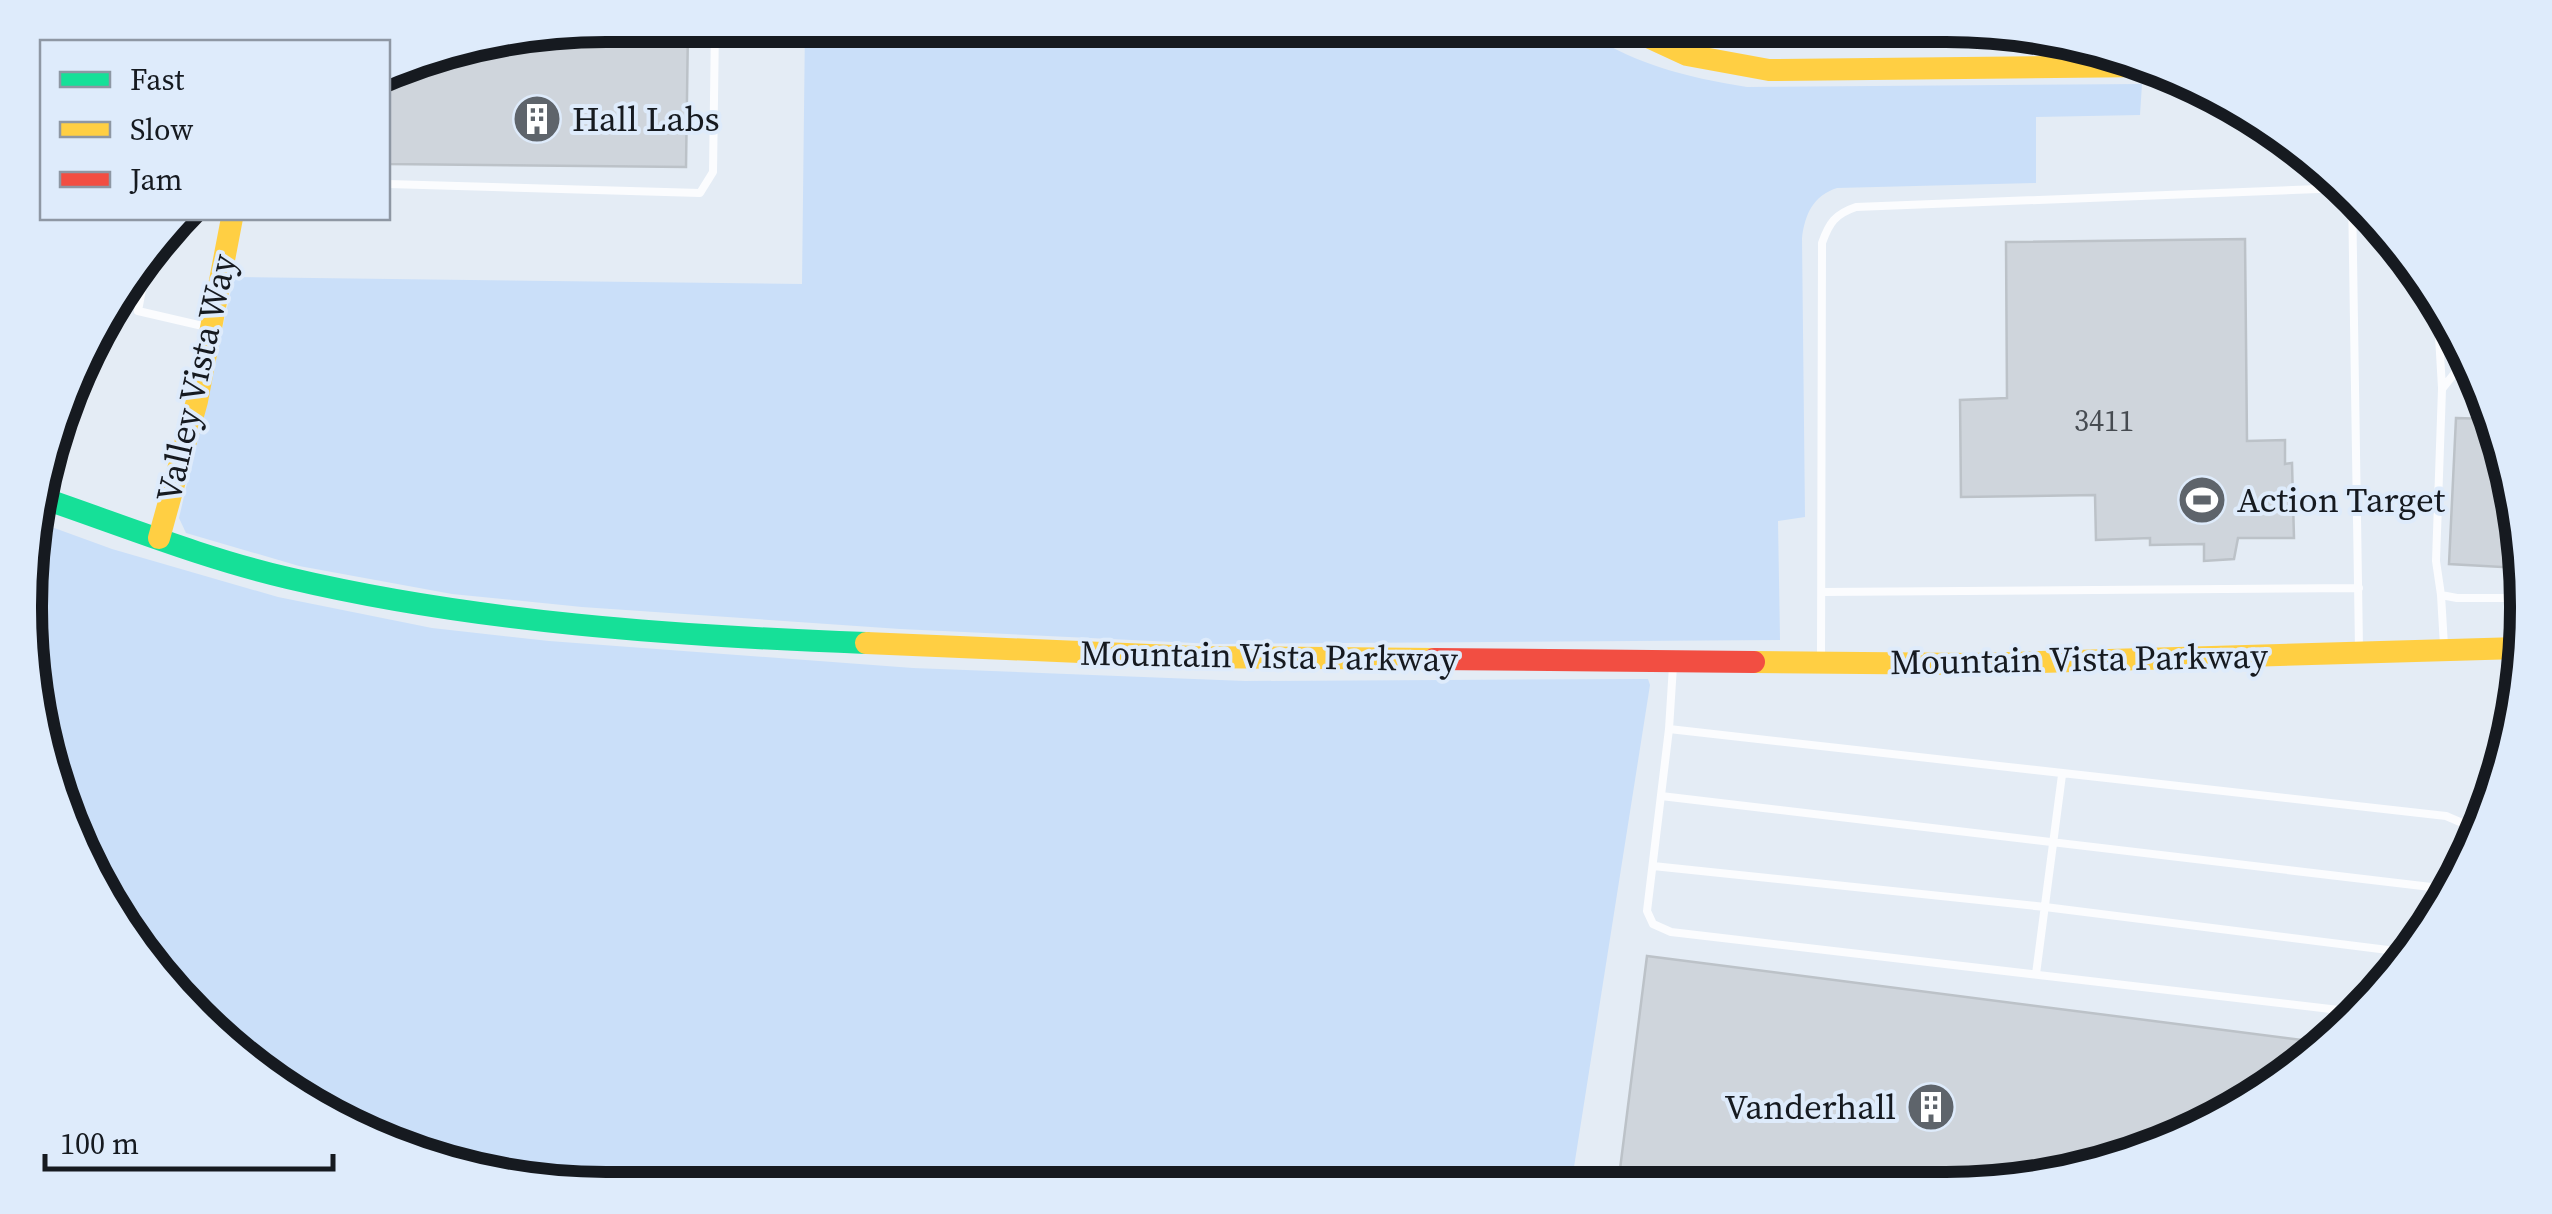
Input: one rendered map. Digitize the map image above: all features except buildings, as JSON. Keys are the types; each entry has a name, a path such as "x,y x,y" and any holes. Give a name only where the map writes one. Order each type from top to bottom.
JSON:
{"street":[{"path":"1659,42 1687,55 1769,70 2068,58"},
{"name":"Valley Vista Way","path":"158,538 198,401 232,220"},
{"name":"Mountain Vista Parkway","path":"52,502 288,578 516,618 808,641 1196,657 1974,664 2508,648"}],"lane":[{"path":"390,184 700,193 713,172 716,42"},
{"path":"1821,663 1822,243 1828,225 1838,213 1856,207 2323,189"},
{"path":"2353,217 2359,653"},
{"path":"143,287 138,312 213,328"},
{"path":"2439,334 2442,389 2436,562 2444,650"},
{"path":"2442,389 2457,370"},
{"path":"1822,592 2360,588"},
{"path":"2440,595 2509,597"},
{"path":"1673,662 1648,911 1652,924 1672,932 2340,1010"},
{"path":"1669,730 2446,816 2466,825"},
{"path":"2036,974 2062,775"},
{"path":"1661,796 2435,887"},
{"path":"1653,866 2045,907 2394,950"}],"shaded area":[{"path":"805,42 1603,42 1658,66 1747,87 2142,84 2140,115 2036,117 2036,183 1837,188 1812,207 1802,238 1805,517 1778,521 1780,640 1215,644 900,629 582,607 452,594 299,566 186,533 179,518 234,277 802,284"},
{"path":"48,526 112,549 278,597 432,628 549,641 913,668 1245,681 1648,679 1573,1172 607,1172 533,1167 426,1142 325,1096 263,1055 235,1031 159,951 101,857 85,823 62,753 47,681 44,644 47,533"}],"traffic: fast":[{"path":"52,502 224,561 430,606 576,624 866,643"}],"traffic: slow":[{"path":"1659,42 1687,55 1769,70 2107,66"},
{"path":"159,538 197,401 232,220"},
{"path":"866,643 1196,657 1434,659"},
{"path":"1754,662 1974,664 2508,648"}],"traffic: jam":[{"path":"1434,659 1754,662"}],"place":[{"name":"Hall Labs","path":"537,119"},
{"name":"Action Target","path":"2202,500"},
{"name":"Vanderhall","path":"1931,1107"}]}
